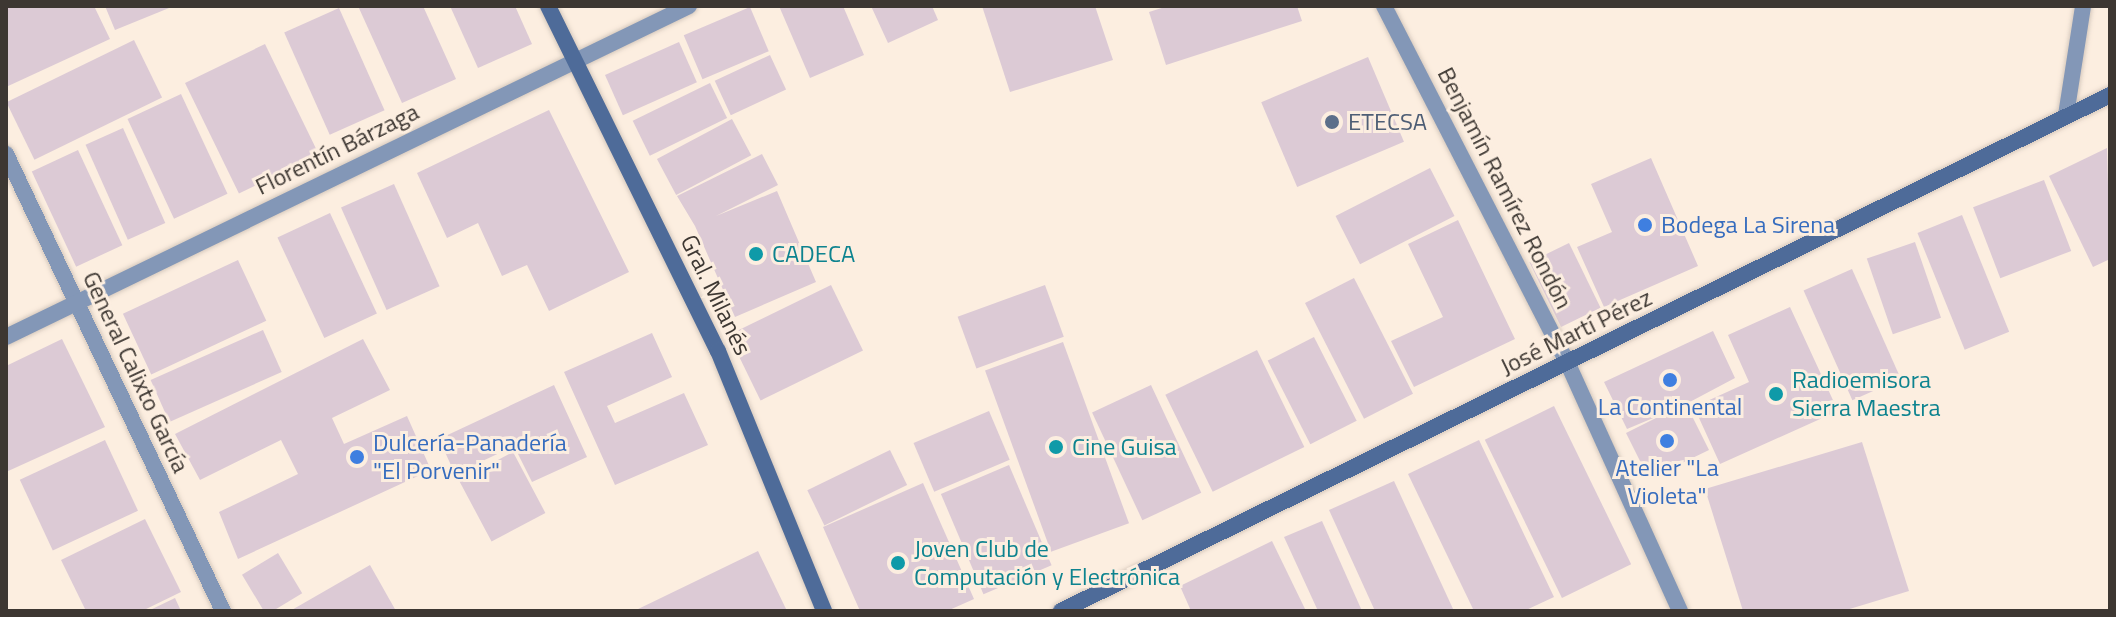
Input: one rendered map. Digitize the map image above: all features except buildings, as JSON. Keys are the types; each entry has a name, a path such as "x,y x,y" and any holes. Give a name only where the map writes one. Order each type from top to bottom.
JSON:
{"street":[{"name":"Gral. Milanés","path":"548,6 718,351 824,611"},
{"name":"Florentín Bárzaga","path":"6,337 689,6"},
{"name":"Benjamín Ramírez Rondón","path":"1384,6 1568,364 1680,611"},
{"path":"2066,115 2083,6"},
{"name":"José Martí Pérez","path":"1061,611 2110,95"},
{"name":"General Calixto García","path":"6,154 223,611"}],"place":[{"name":"ETECSA","path":"1332,122"},
{"name":"Bodega La Sirena","path":"1645,225"},
{"name":"CADECA","path":"756,254"},
{"name":"La Continental","path":"1670,380"},
{"name":"Radioemisora Sierra Maestra","path":"1776,394"},
{"name":"Atelier \"La Violeta\"","path":"1667,441"},
{"name":"Cine Guisa","path":"1056,447"},
{"name":"Dulcería-Panadería \"El Porvenir\"","path":"357,457"},
{"name":"Joven Club de Computación y Electrónica","path":"898,563"}]}
